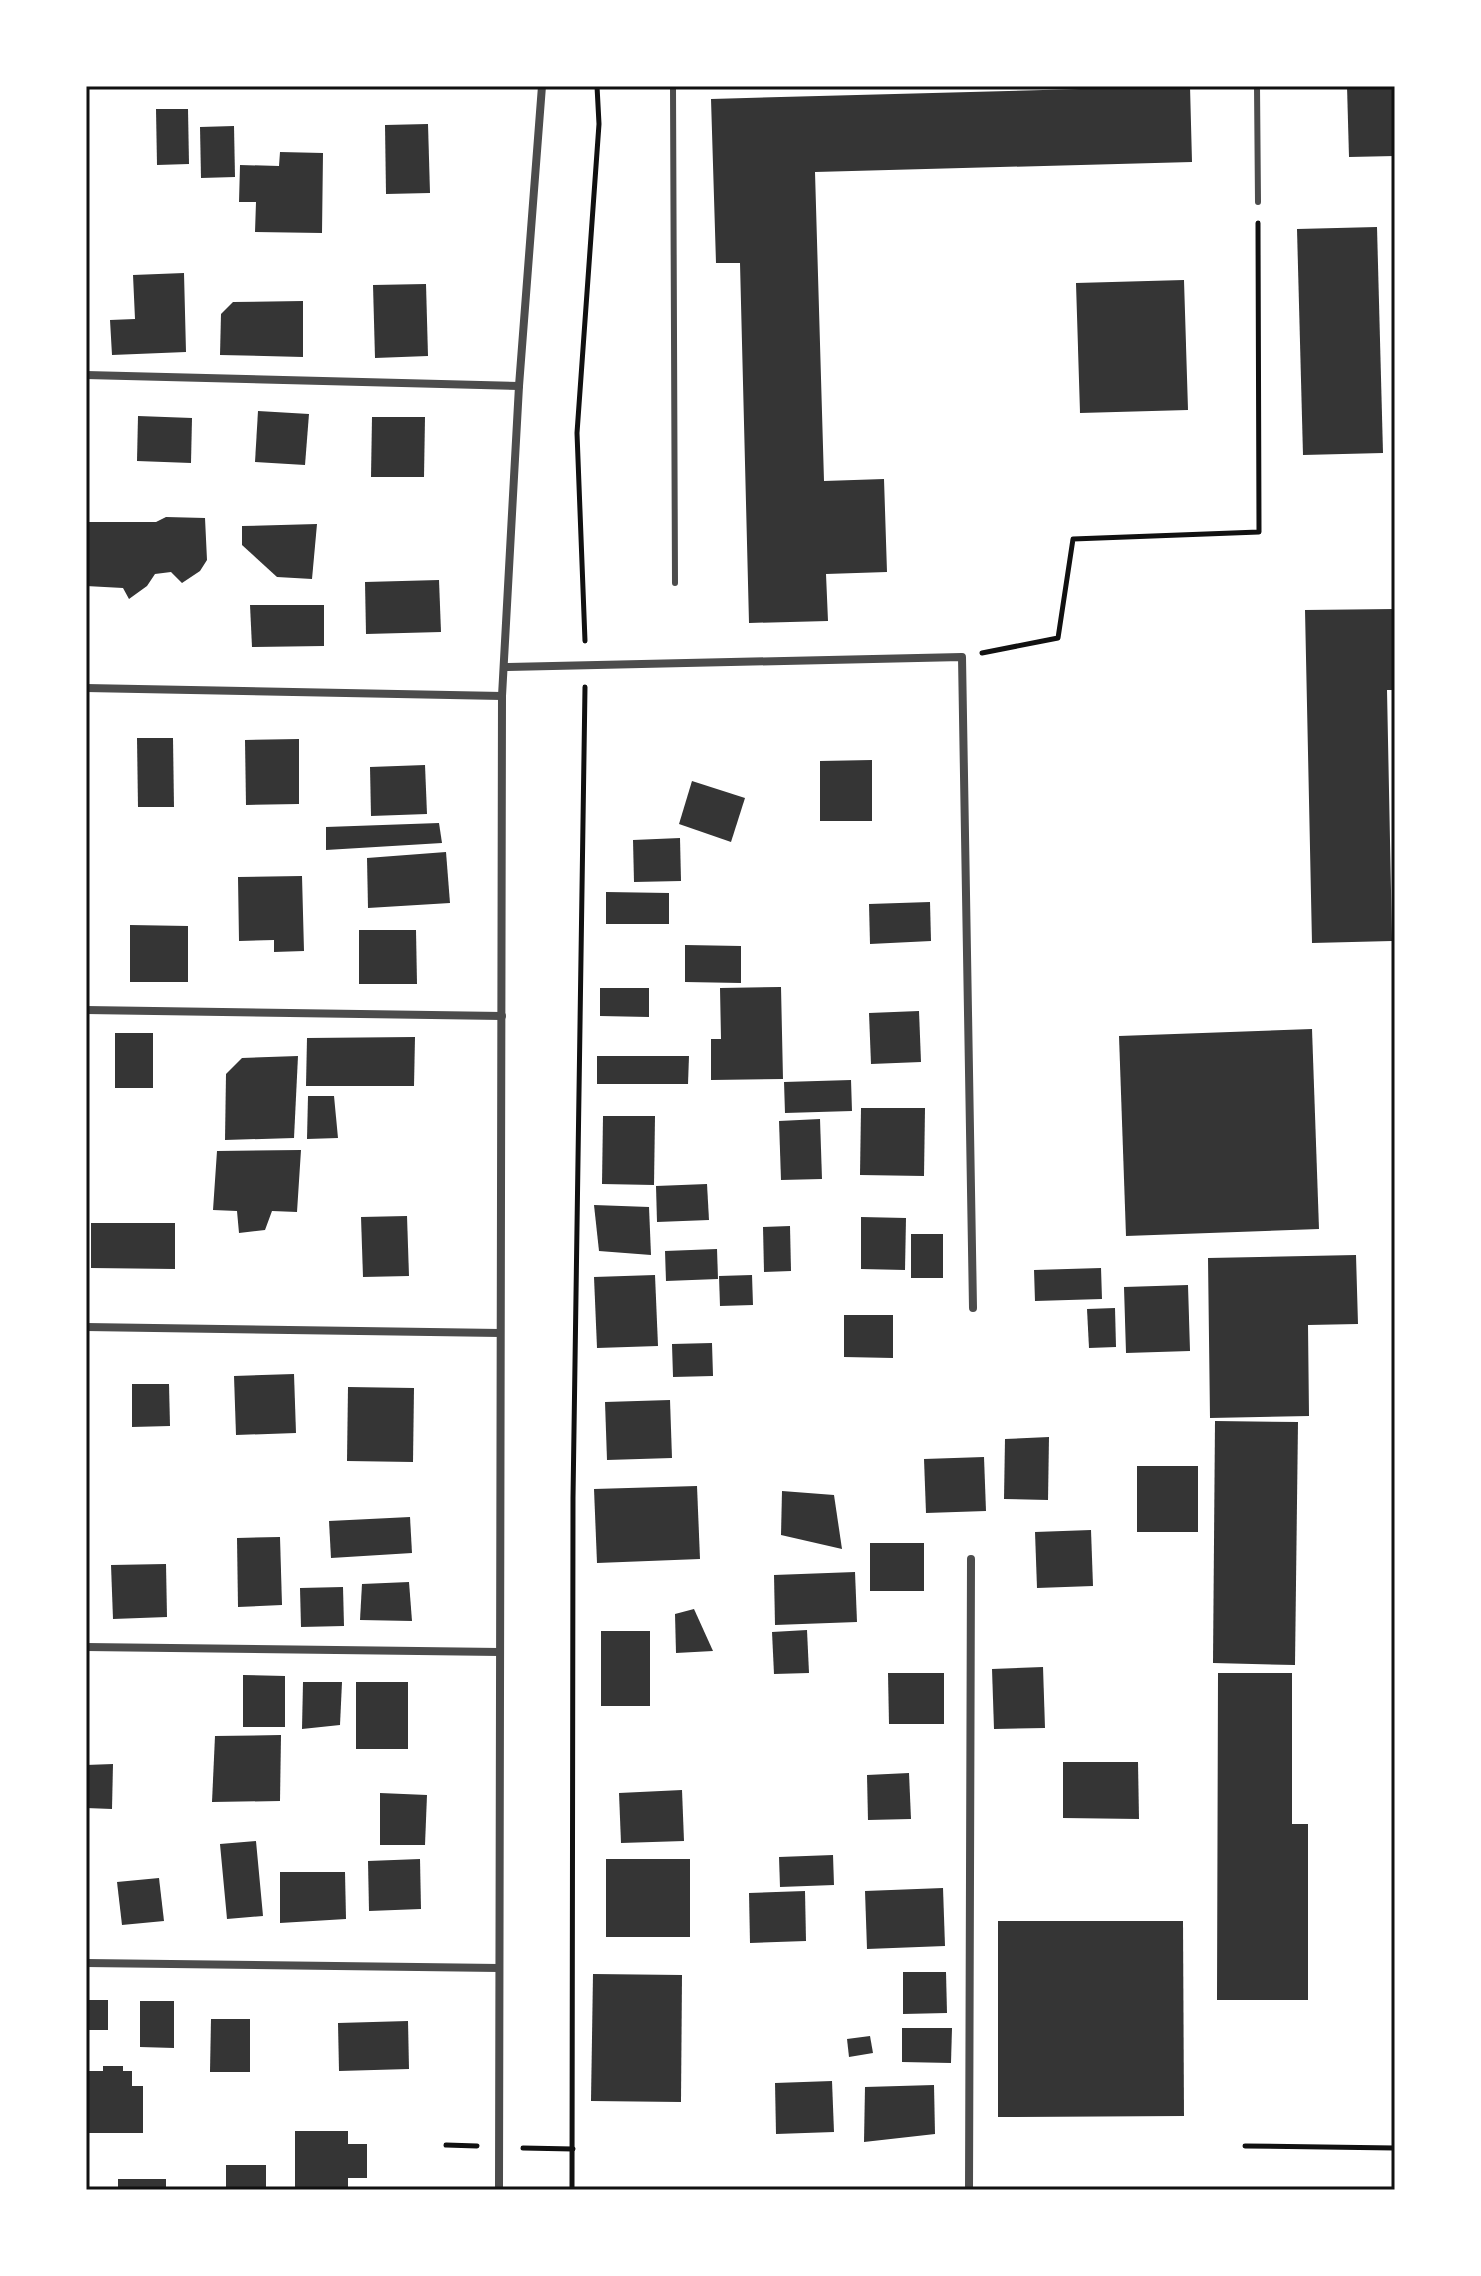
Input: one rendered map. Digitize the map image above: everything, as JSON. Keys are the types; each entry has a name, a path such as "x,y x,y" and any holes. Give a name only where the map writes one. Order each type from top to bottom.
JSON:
{"street":[{"path":"499,2190 502,696 519,386 542,86"},
{"path":"86,375 519,386"},
{"path":"505,667 962,657 973,1308"},
{"path":"86,688 502,696"},
{"path":"86,1010 502,1016"},
{"path":"86,1327 500,1333"},
{"path":"969,2190 971,1559"},
{"path":"86,1647 500,1652"},
{"path":"86,1963 499,1968"}],"lane":[{"path":"673,86 675,583"},
{"path":"1257,86 1258,202"}],"path":[{"path":"572,2190 573,1498 586,665 577,433 599,124 597,86"},
{"path":"962,657 1058,638 1073,539 1259,532 1258,202"},
{"path":"1245,2146 1395,2148"}],"building":[{"path":"1190,86 1192,162 815,172 824,481 884,479 887,572 826,574 828,621 749,623 740,263 716,263 711,99"},
{"path":"1347,86 1395,86 1395,156 1349,157"},
{"path":"156,109 188,109 189,164 157,165"},
{"path":"428,124 430,193 386,194 385,125"},
{"path":"234,126 235,177 201,178 200,127"},
{"path":"280,152 323,153 322,233 255,232 256,202 239,202 240,165 279,166"},
{"path":"1377,227 1383,453 1303,455 1297,229"},
{"path":"184,273 186,352 112,355 110,320 135,319 133,275"},
{"path":"1184,280 1188,410 1080,413 1076,283"},
{"path":"426,284 428,356 375,358 373,285"},
{"path":"303,301 303,357 220,355 221,314 233,302"},
{"path":"258,411 309,414 305,465 255,462"},
{"path":"138,416 192,418 191,463 137,461"},
{"path":"372,417 425,417 424,477 371,477"},
{"path":"166,517 205,518 207,560 200,571 182,583 171,572 155,574 147,586 129,599 123,588 86,586 88,522 156,522"},
{"path":"317,524 312,579 277,577 242,545 242,526"},
{"path":"439,580 441,632 366,634 365,582"},
{"path":"250,605 324,605 324,646 252,647"},
{"path":"1395,609 1395,690 1387,690 1392,941 1312,943 1305,610"},
{"path":"137,738 173,738 174,807 138,807"},
{"path":"299,739 299,804 246,805 245,740"},
{"path":"872,760 872,821 820,821 820,761"},
{"path":"425,765 427,814 371,816 370,767"},
{"path":"692,781 745,798 731,842 679,824"},
{"path":"439,823 442,843 326,850 326,827"},
{"path":"680,838 681,881 634,882 633,840"},
{"path":"446,852 450,903 368,908 367,858"},
{"path":"302,876 304,951 274,952 274,940 239,941 238,877"},
{"path":"606,892 669,893 669,924 606,924"},
{"path":"930,902 931,941 870,944 869,904"},
{"path":"130,925 188,926 188,982 130,982"},
{"path":"359,930 416,930 417,984 359,984"},
{"path":"685,945 741,946 741,983 685,982"},
{"path":"781,987 783,1079 711,1080 711,1039 721,1039 720,988"},
{"path":"600,988 649,988 649,1017 600,1016"},
{"path":"919,1011 921,1062 871,1064 869,1013"},
{"path":"1312,1029 1319,1229 1126,1236 1119,1036"},
{"path":"115,1033 153,1033 153,1088 115,1088"},
{"path":"415,1037 414,1086 306,1086 307,1038"},
{"path":"298,1056 294,1138 225,1140 226,1074 242,1058"},
{"path":"597,1056 689,1056 688,1084 597,1084"},
{"path":"851,1080 852,1111 785,1113 784,1082"},
{"path":"308,1096 334,1096 338,1138 307,1139"},
{"path":"861,1108 925,1108 924,1176 860,1175"},
{"path":"603,1116 655,1116 654,1185 602,1184"},
{"path":"820,1119 822,1179 781,1180 779,1121"},
{"path":"301,1150 297,1212 272,1211 265,1230 239,1233 237,1211 213,1210 217,1151"},
{"path":"707,1184 709,1220 657,1222 656,1186"},
{"path":"594,1205 649,1207 651,1255 599,1251"},
{"path":"407,1216 409,1276 363,1277 361,1217"},
{"path":"861,1217 906,1218 905,1270 861,1269"},
{"path":"91,1223 175,1223 175,1269 91,1268"},
{"path":"790,1226 791,1271 764,1272 763,1227"},
{"path":"911,1234 943,1234 943,1278 911,1278"},
{"path":"717,1249 718,1279 666,1281 665,1251"},
{"path":"1356,1255 1358,1324 1308,1325 1309,1416 1210,1418 1208,1258"},
{"path":"1101,1268 1102,1299 1035,1301 1034,1270"},
{"path":"655,1275 658,1346 597,1348 594,1277"},
{"path":"752,1275 753,1305 720,1306 719,1276"},
{"path":"1188,1285 1190,1351 1126,1353 1124,1287"},
{"path":"1115,1308 1116,1347 1089,1348 1087,1309"},
{"path":"844,1315 893,1315 893,1358 844,1357"},
{"path":"712,1343 713,1376 673,1377 672,1344"},
{"path":"294,1374 296,1433 236,1435 234,1376"},
{"path":"132,1384 169,1384 170,1426 132,1427"},
{"path":"348,1387 414,1388 413,1462 347,1461"},
{"path":"670,1400 672,1458 607,1460 605,1402"},
{"path":"1215,1421 1298,1422 1295,1665 1213,1663"},
{"path":"1049,1437 1048,1500 1004,1499 1005,1439"},
{"path":"984,1457 986,1511 926,1513 924,1459"},
{"path":"1137,1466 1198,1466 1198,1532 1137,1532"},
{"path":"697,1486 700,1559 597,1563 594,1489"},
{"path":"782,1491 834,1495 842,1549 781,1535"},
{"path":"410,1517 412,1553 331,1558 329,1521"},
{"path":"1091,1530 1093,1586 1037,1588 1035,1532"},
{"path":"280,1537 282,1605 238,1607 237,1538"},
{"path":"870,1543 924,1543 924,1591 870,1591"},
{"path":"166,1564 167,1617 113,1619 111,1565"},
{"path":"855,1572 857,1622 775,1625 774,1575"},
{"path":"409,1582 412,1621 360,1620 362,1584"},
{"path":"343,1587 344,1626 301,1627 300,1588"},
{"path":"694,1609 713,1651 676,1653 675,1614"},
{"path":"807,1630 809,1673 774,1674 772,1632"},
{"path":"601,1631 650,1631 650,1706 601,1706"},
{"path":"1043,1667 1045,1728 994,1729 992,1669"},
{"path":"888,1673 944,1673 944,1724 889,1724"},
{"path":"1218,1673 1292,1673 1292,1824 1308,1824 1308,2000 1217,2000"},
{"path":"243,1675 285,1676 285,1727 243,1727"},
{"path":"303,1682 342,1682 340,1725 302,1729"},
{"path":"356,1682 408,1682 408,1749 356,1749"},
{"path":"281,1735 280,1801 212,1802 215,1736"},
{"path":"1063,1762 1138,1762 1139,1819 1063,1818"},
{"path":"113,1764 112,1809 86,1808 86,1765"},
{"path":"909,1773 911,1819 868,1820 867,1775"},
{"path":"682,1790 684,1841 621,1843 619,1793"},
{"path":"380,1793 427,1795 425,1845 380,1845"},
{"path":"256,1841 263,1916 227,1919 220,1844"},
{"path":"833,1855 834,1885 780,1887 779,1857"},
{"path":"420,1859 421,1909 369,1911 368,1861"},
{"path":"606,1859 690,1859 690,1937 606,1937"},
{"path":"280,1872 345,1872 346,1919 280,1923"},
{"path":"159,1878 164,1921 122,1925 117,1882"},
{"path":"943,1888 945,1946 867,1949 865,1891"},
{"path":"805,1891 806,1941 750,1943 749,1893"},
{"path":"998,1921 1183,1921 1184,2116 998,2117"},
{"path":"903,1972 946,1972 947,2013 903,2014"},
{"path":"593,1974 682,1975 681,2102 591,2101"},
{"path":"86,2000 108,2000 108,2030 86,2030"},
{"path":"140,2001 174,2001 174,2048 140,2047"},
{"path":"211,2019 250,2019 250,2072 210,2072"},
{"path":"408,2021 409,2069 339,2071 338,2023"},
{"path":"902,2028 952,2028 951,2063 902,2062"},
{"path":"870,2036 873,2053 849,2057 847,2039"},
{"path":"103,2066 123,2066 123,2071 132,2071 132,2086 143,2086 143,2133 86,2133 86,2071 103,2071"},
{"path":"832,2081 834,2132 776,2134 775,2083"},
{"path":"934,2085 935,2134 864,2142 865,2087"},
{"path":"295,2131 348,2131 348,2144 367,2144 367,2178 348,2178 348,2187 295,2187"},
{"path":"226,2165 266,2165 266,2190 226,2190"},
{"path":"118,2179 166,2179 166,2190 118,2190"}]}
